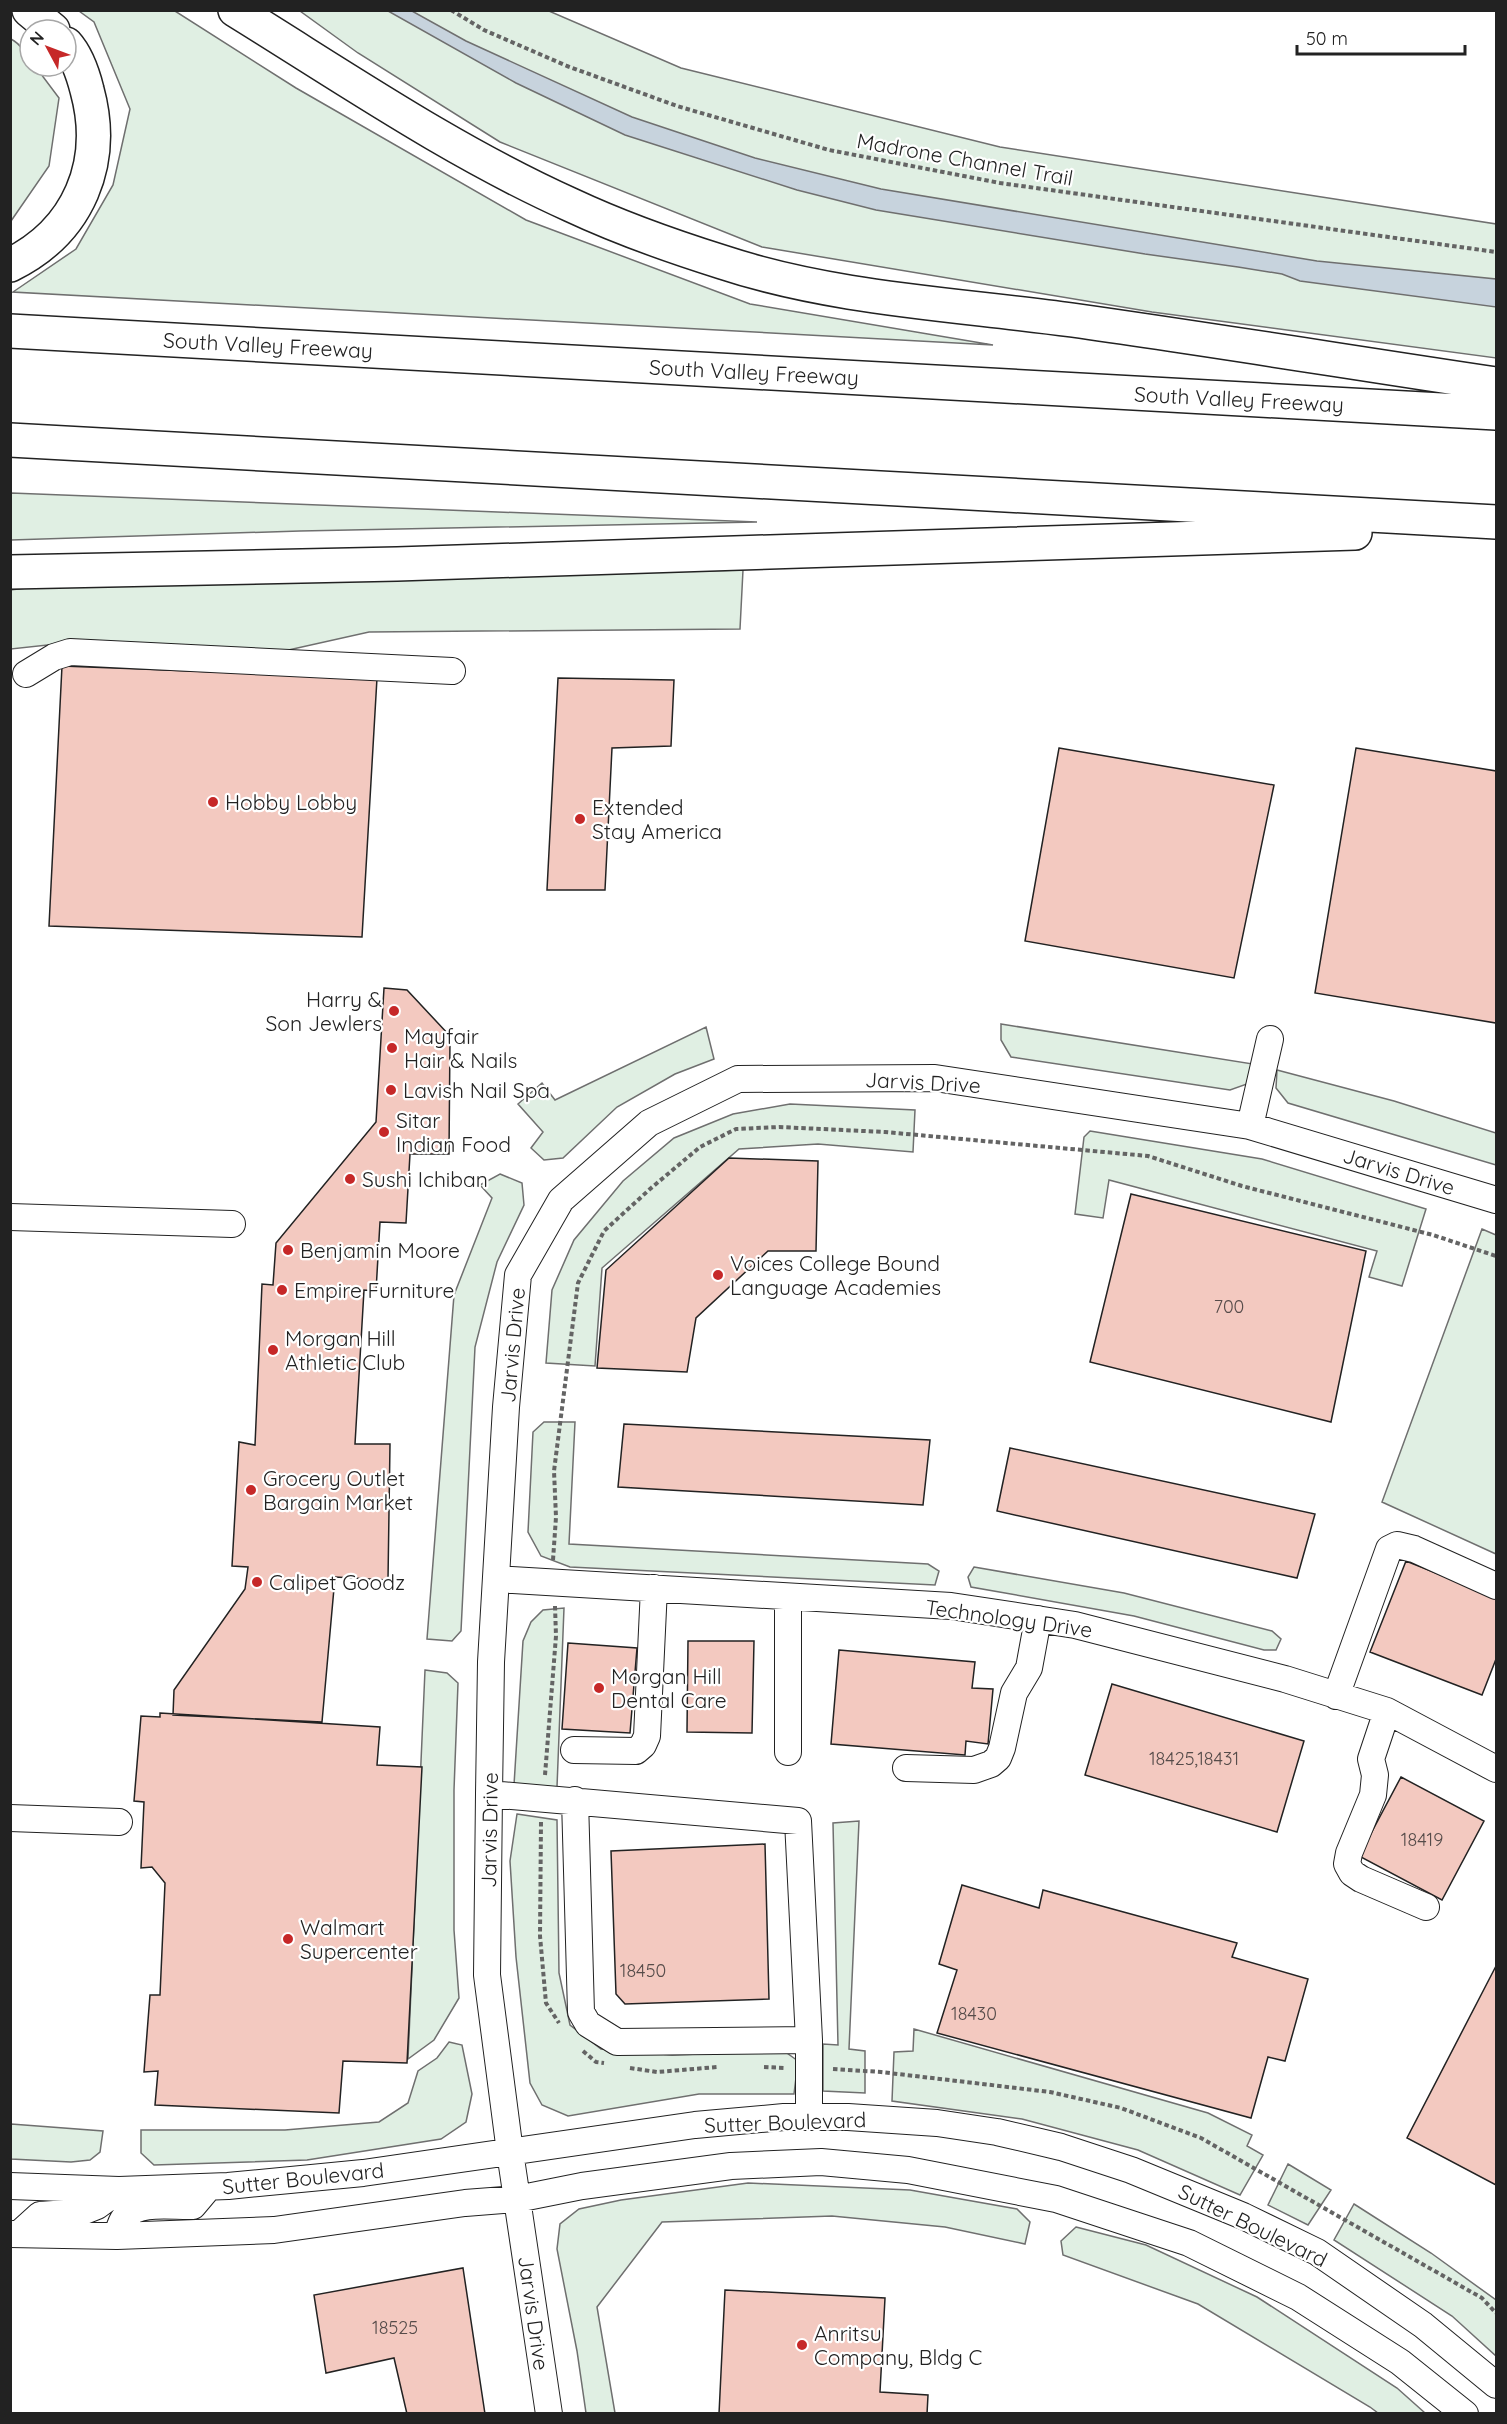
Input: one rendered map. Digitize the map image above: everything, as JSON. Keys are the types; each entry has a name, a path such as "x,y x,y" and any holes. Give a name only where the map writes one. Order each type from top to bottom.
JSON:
{"highway":[{"path":"235,10 435,134 520,181 618,226 726,264 777,277 868,295 1072,320 1497,384"},
{"path":"10,265 31,255 46,242 72,213 84,189 92,161 94,133 91,103 83,73 78,64"},
{"name":"South Valley Freeway","path":"10,331 1497,413"},
{"path":"11,440 1497,522"},
{"path":"10,572 409,563 1497,528"}],"street":[{"path":"26,674 54,657 70,652 452,671"},
{"path":"1250,1126 1270,1039"},
{"name":"Jarvis Drive","path":"549,2414 510,2152 487,1975 490,1662 506,1407 518,1275 561,1200 649,1123 738,1079 935,1078 1250,1126 1497,1200"},
{"path":"10,1217 232,1224"},
{"path":"1336,1696 1389,1549 1397,1545 1414,1550 1497,1586"},
{"name":"Technology Drive","path":"496,1579 951,1606 1075,1625 1285,1679 1387,1711 1496,1767"},
{"path":"574,1750 636,1751 643,1745 647,1736 654,1588"},
{"path":"788,1597 788,1752"},
{"path":"906,1768 974,1770 983,1768 998,1758 1014,1693 1029,1668 1038,1619"},
{"path":"1387,1711 1371,1759 1375,1775 1373,1795 1349,1853 1347,1864 1352,1873 1361,1879 1425,1907"},
{"path":"489,1794 798,1821 808,2040 809,2117"},
{"path":"575,1800 581,2012 588,2024 617,2042 808,2040"},
{"path":"10,1818 119,1822"},
{"name":"Sutter Boulevard","path":"10,2186 119,2190 209,2187 363,2173 510,2152 569,2141 695,2125 809,2117 877,2118 967,2127 1061,2147 1131,2170 1243,2216 1317,2252 1423,2325 1497,2385"},
{"name":"Sutter Boulevard","path":"15,2234 117,2236 274,2230 517,2199 582,2186 731,2166 821,2162 908,2170 1056,2199 1189,2243 1298,2297 1400,2362 1465,2414"},
{"path":"117,2236 122,2220 131,2211 141,2207 193,2206 209,2187"},
{"path":"15,2234 40,2215 82,2212 97,2206 119,2190"}],"path":[{"name":"Madrone Channel Trail","path":"451,10 484,30 567,66 677,106 829,150 1000,183 1497,252"},
{"path":"564,2031 546,2003 540,1936 539,1842 556,1636 553,1555 556,1517 554,1471 578,1283 604,1231 700,1147 736,1129 779,1127 885,1132 1148,1156 1242,1186 1433,1235 1497,1256"},
{"path":"578,2047 596,2062 606,2064"},
{"path":"626,2067 657,2072 725,2066"},
{"path":"757,2066 881,2072 1050,2092 1121,2108 1201,2138 1482,2298 1497,2313"}],"green space":[{"path":"79,11 175,11 296,88 526,220 750,304 993,345 13,292 76,249 113,185 130,109 94,22"},
{"path":"300,11 549,11 681,68 1000,147 1496,224 1496,358 1152,312 762,247 500,142 358,53"},
{"path":"11,39 18,45 18,78 44,78 59,98 49,166 11,221"},
{"path":"11,493 757,522 300,531 11,540"},
{"path":"743,570 740,629 369,632 275,653 66,643 11,649 10,590 52,585"},
{"path":"1001,1024 1253,1064 1247,1084 1230,1090 1011,1057 1001,1040"},
{"path":"706,1027 714,1059 675,1074 617,1107 563,1158 544,1160 531,1148 543,1132 518,1104 542,1083 555,1100"},
{"path":"1277,1070 1394,1101 1496,1133 1496,1165 1288,1103 1276,1088"},
{"path":"790,1104 915,1110 913,1152 818,1144 739,1149 602,1268 595,1366 546,1363 552,1290 574,1240 623,1181 674,1138 733,1114"},
{"path":"1090,1131 1262,1159 1426,1209 1402,1286 1369,1277 1377,1251 1109,1180 1103,1218 1075,1214 1084,1137"},
{"path":"500,1174 522,1183 524,1205 497,1262 475,1347 461,1631 452,1641 427,1639 454,1295 492,1198 480,1185"},
{"path":"1482,1229 1496,1235 1496,1554 1382,1502"},
{"path":"544,1422 575,1422 569,1544 928,1564 939,1571 935,1585 570,1567 541,1556 528,1532 533,1432"},
{"path":"974,1567 1124,1593 1272,1631 1281,1639 1276,1650 1264,1650 1134,1616 971,1587 968,1577"},
{"path":"564,1608 557,1787 514,1785 523,1641 531,1622 543,1610"},
{"path":"425,1670 447,1673 458,1683 454,1790 454,1930 459,1998 434,2040 408,2059"},
{"path":"517,1814 557,1820 559,1973 570,2025 601,2049 672,2055 784,2051 798,2061 794,2094 699,2094 568,2116 542,2105 530,2083 516,1957 510,1861"},
{"path":"859,1821 849,2049 865,2051 865,2093 823,2091 823,2044 838,2045 833,1823"},
{"path":"914,2029 1208,2113 1252,2135 1247,2146 1263,2155 1240,2195 1138,2150 1022,2119 892,2101 894,2052 913,2051"},
{"path":"449,2042 462,2045 472,2094 466,2122 441,2139 307,2160 154,2165 141,2153 141,2130 285,2130 379,2122 408,2103 418,2071 437,2058"},
{"path":"11,2124 103,2131 100,2152 90,2160 71,2162 11,2159"},
{"path":"1288,2164 1331,2190 1308,2225 1268,2205"},
{"path":"748,2183 910,2190 1017,2209 1030,2222 1025,2244 945,2227 832,2216 662,2222 597,2307 615,2413 586,2413 577,2351 557,2249 560,2224 579,2209 621,2200"},
{"path":"1354,2204 1431,2253 1496,2300 1496,2356 1452,2316 1334,2240"},
{"path":"1076,2227 1146,2245 1257,2297 1397,2388 1425,2413 1378,2413 1198,2304 1063,2255 1061,2241"}],"shaded area":[{"path":"388,11 412,11 466,41 632,117 755,158 881,189 1317,261 1496,279 1496,307 1300,281 1282,274 876,210 797,190 625,135 516,83"}],"building":[{"name":"Hobby Lobby","path":"62,666 377,678 362,937 49,926"},
{"name":"Extended Stay America","path":"558,678 674,680 671,746 612,748 605,890 547,890"},
{"path":"1059,748 1274,785 1234,978 1025,941"},
{"path":"1356,748 1496,771 1496,1023 1315,993"},
{"path":"384,988 407,990 450,1036 449,1154 410,1154 406,1223 380,1222 376,1291 364,1290 355,1444 390,1444 388,1580 335,1577 322,1722 173,1715 174,1690 245,1589 248,1567 232,1566 239,1442 255,1445 262,1284 273,1285 276,1243 376,1122"},
{"path":"729,1158 818,1161 816,1251 768,1251 696,1318 687,1372 597,1368 606,1270"},
{"path":"1131,1194 1366,1251 1331,1422 1090,1362"},
{"path":"624,1424 930,1440 923,1505 618,1487"},
{"path":"1010,1448 1315,1514 1297,1578 997,1511"},
{"path":"1406,1561 1496,1597 1496,1659 1482,1695 1370,1652"},
{"path":"688,1641 754,1641 752,1733 687,1732"},
{"name":"Morgan Hill Dental Care","path":"568,1643 637,1648 630,1733 562,1729"},
{"path":"839,1650 975,1662 972,1688 993,1689 988,1744 966,1741 965,1755 831,1744"},
{"path":"1112,1684 1304,1741 1277,1832 1085,1775"},
{"name":"Walmart Supercenter","path":"160,1713 380,1727 377,1765 422,1767 407,2063 343,2061 339,2113 155,2105 158,2071 144,2072 150,1995 160,1995 165,1883 152,1867 141,1868 144,1802 134,1801 141,1716 160,1717"},
{"path":"1401,1777 1484,1821 1442,1900 1359,1856"},
{"path":"765,1844 769,1999 625,2004 616,1994 611,1851"},
{"path":"962,1885 1039,1908 1043,1890 1237,1943 1232,1957 1308,1979 1285,2061 1268,2057 1251,2118 937,2033 957,1970 939,1964"},
{"path":"1496,1966 1496,2185 1407,2138"},
{"path":"463,2268 485,2414 407,2414 394,2358 326,2373 314,2295"},
{"name":"Anritsu Company, Bldg C","path":"725,2290 885,2298 880,2392 928,2395 927,2414 719,2414"}],"place":[{"name":"Hobby Lobby","path":"213,802"},
{"name":"Extended Stay America","path":"580,819"},
{"name":"Harry & Son Jewlers","path":"394,1011"},
{"name":"Mayfair Hair & Nails","path":"392,1048"},
{"name":"Lavish Nail Spa","path":"391,1090"},
{"name":"Sitar Indian Food","path":"384,1132"},
{"name":"Sushi Ichiban","path":"350,1179"},
{"name":"Benjamin Moore","path":"288,1250"},
{"name":"Voices College Bound Language Academies","path":"718,1275"},
{"name":"Empire Furniture","path":"282,1290"},
{"name":"Morgan Hill Athletic Club","path":"273,1350"},
{"name":"Grocery Outlet Bargain Market","path":"251,1490"},
{"name":"Calipet Goodz","path":"257,1582"},
{"name":"Morgan Hill Dental Care","path":"599,1688"},
{"name":"Walmart Supercenter","path":"288,1939"},
{"name":"Anritsu Company, Bldg C","path":"802,2345"}]}
